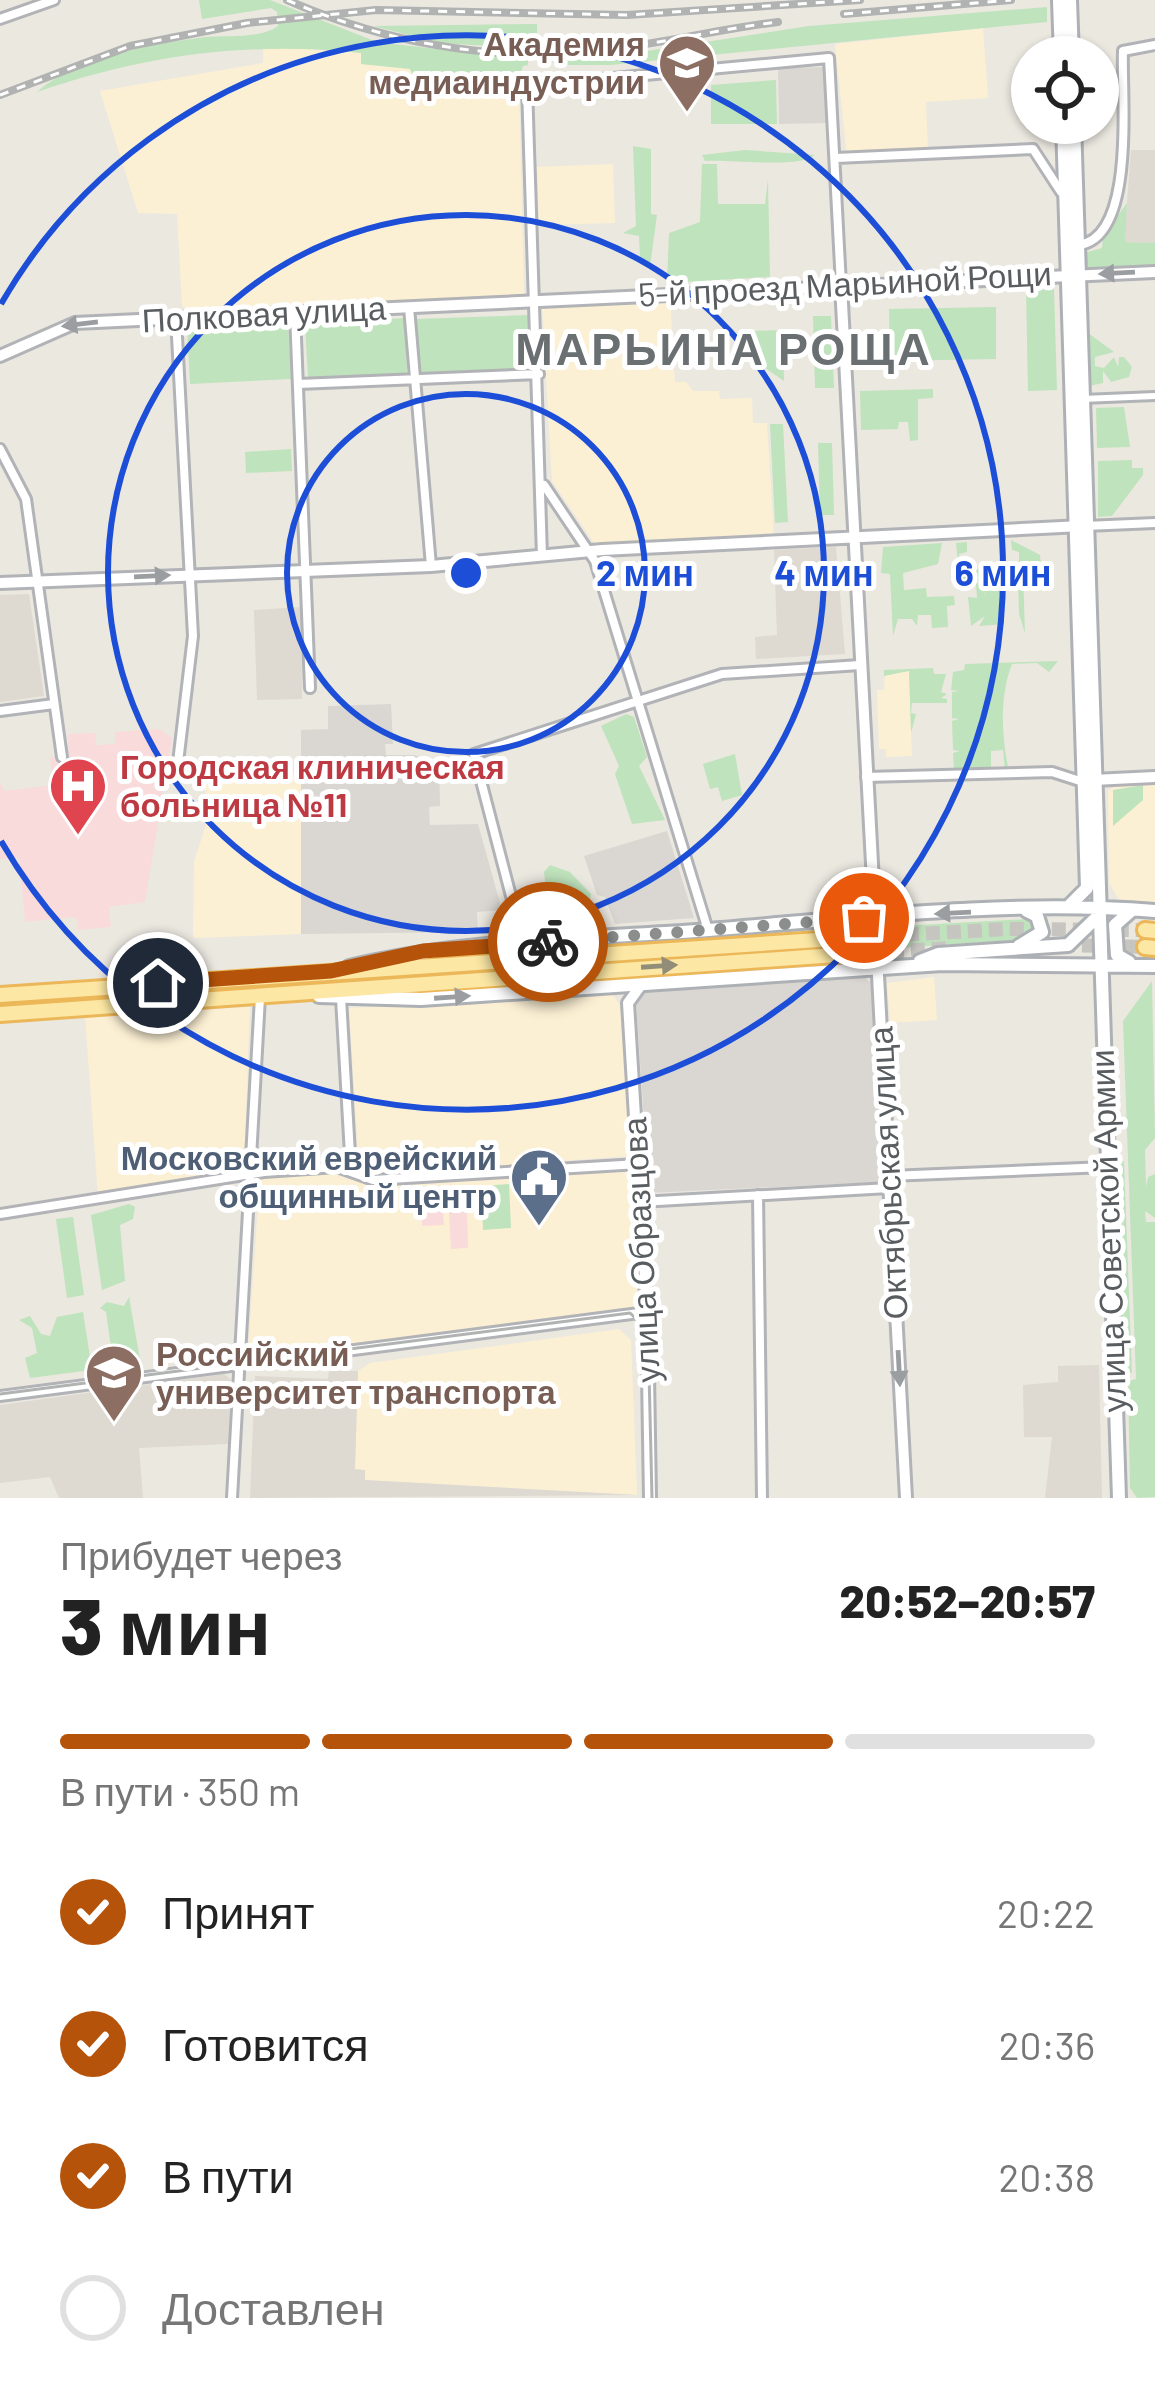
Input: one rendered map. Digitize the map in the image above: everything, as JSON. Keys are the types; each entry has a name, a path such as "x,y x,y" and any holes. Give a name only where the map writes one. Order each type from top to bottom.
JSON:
{"main road":[{"path":"1059,0 1060,36"},
{"path":"1070,0 1071,36"},
{"path":"1064,144 1082,399 1080,526"},
{"path":"1066,907 1082,898 1087,888 1073,273 1077,245 1075,144"},
{"name":"улица Советской Армии","path":"1088,781 1119,1498"},
{"path":"331,971 410,952 874,917 1066,907 1096,912 1155,911"},
{"path":"1001,951 1033,942 1043,928 1031,912 1008,909"},
{"path":"1133,910 1116,921 1115,950 1119,958 1138,964"},
{"path":"908,966 938,954 1068,945 1096,912"},
{"path":"3,994 863,937"},
{"path":"0,1014 864,953"},
{"path":"294,993 421,999 876,967 1155,966"}],"street":[{"path":"0,19 54,0"},
{"path":"1077,245 1098,234 1123,174 1124,49 1155,45"},
{"name":"Октябрьская улица","path":"536,300 527,86 547,80 829,58 906,1498"},
{"path":"836,158 1033,148 1055,177 1065,204"},
{"name":"5-й проезд Марьиной Рощи","path":"536,300 1155,272"},
{"path":"536,300 542,557"},
{"name":"Полковая улица","path":"0,356 65,325 536,300"},
{"path":"409,307 431,566"},
{"path":"295,314 310,688"},
{"path":"176,318 193,636 177,771"},
{"path":"298,384 539,374"},
{"path":"1082,399 1155,396"},
{"path":"0,449 26,499 62,757"},
{"path":"542,478 554,506 591,552 708,930"},
{"path":"0,583 431,566 591,552 1155,523"},
{"path":"523,944 472,757 486,747 727,673 860,665"},
{"path":"0,711 54,704"},
{"path":"866,777 1052,772 1088,781 1155,777"},
{"path":"609,986 628,1003 644,983"},
{"path":"232,1498 260,995"},
{"path":"341,998 351,1172"},
{"name":"улица Образцова","path":"628,1003 647,1312 650,1498"},
{"path":"0,1214 322,1168 374,1180 639,1164"},
{"path":"640,1202 1106,1167"},
{"path":"758,1195 762,1498"},
{"path":"0,1396 647,1312"}],"shaded area":[{"path":"983,28 988,98 926,102 928,152 847,157 835,44"},
{"path":"263,45 361,53 361,64 411,69 413,74 507,72 519,80 524,295 190,312 182,306 177,214 138,213 100,91 263,63"},
{"path":"824,67 826,123 779,124 778,68"},
{"path":"1131,150 1155,150 1155,243 1124,242"},
{"path":"613,164 615,223 539,225 537,167"},
{"path":"670,297 675,382 686,382 693,391 719,391 720,399 752,398 753,423 767,423 774,537 596,546 552,481 542,305"},
{"path":"836,547 845,654 756,659 755,637 777,635 774,550"},
{"path":"29,594 44,696 0,702 0,595"},
{"path":"301,607 302,699 257,700 254,610"},
{"path":"885,670 909,670 912,756 886,757 886,749 879,749 877,690 884,690"},
{"path":"391,704 393,744 385,744 386,755 414,755 439,764 440,806 429,807 430,825 478,824 502,910 477,912 478,932 301,934 301,730 328,729 328,706"},
{"name":"Городская клиническая больница №11","path":"159,729 172,738 145,902 109,907 111,927 78,930 76,917 25,922 19,858 0,859 0,783 5,791 53,785 50,758 69,755 68,734 95,733 96,745 115,744 115,732"},
{"path":"301,774 301,934 193,938 194,861 206,825 205,776"},
{"path":"1155,781 1155,902 1119,900 1109,883 1108,791 1119,783"},
{"path":"667,831 694,918 615,924 605,897 597,895 584,856"},
{"path":"862,975 872,984 882,1182 649,1193 636,1002 644,990"},
{"path":"934,977 937,1020 890,1023 887,983"},
{"path":"612,994 623,1009 630,1156 373,1175 359,1168 349,1008"},
{"path":"250,1007 244,1168 237,1175 98,1196 85,1016"},
{"path":"330,1173 369,1185 631,1174 638,1300 633,1309 257,1355 248,1351 260,1178"},
{"path":"465,1185 463,1204 482,1203 482,1210 467,1212 468,1248 451,1249 449,1212 443,1213 444,1225 422,1226 421,1203 448,1205 448,1186"},
{"path":"619,1329 631,1340 637,1495 364,1480 355,1470 358,1371 370,1363"},
{"path":"1099,1365 1102,1498 1045,1498 1052,1437 1024,1437 1023,1385 1058,1382 1058,1366"},
{"name":"Российский университет транспорта","path":"329,1371 358,1371 355,1469 365,1470 365,1480 637,1495 250,1498 255,1376 328,1379"},
{"name":"Российский университет транспорта","path":"224,1374 231,1380 228,1444 139,1448 143,1498 59,1498 50,1477 0,1483 0,1405"}],"green space":[{"path":"199,0 270,0 377,42 528,60 528,65 523,66 519,80 506,72 412,74 410,69 361,64 361,53 237,50 157,60 37,92 73,69 117,54 205,37 253,35 278,26 277,12 271,8 202,19"},
{"path":"1047,7 1047,22 610,65 554,65 552,60 601,58 809,26"},
{"path":"537,24 537,49 440,43 373,26"},
{"path":"776,80 777,124 711,124 711,85"},
{"path":"633,146 651,149 651,214 657,215 650,267 635,260 640,258 639,236 623,233 636,226"},
{"path":"745,150 815,155 781,163 705,161 702,155"},
{"path":"702,164 717,164 718,204 765,204 768,179 770,277 667,283 669,233 700,222"},
{"path":"1127,203 1125,242 1155,243 1155,268 1088,269 1084,253 1102,248 1103,236"},
{"path":"1054,288 1057,390 1028,391 1026,289"},
{"path":"996,307 996,359 890,361 889,309"},
{"path":"530,315 530,370 419,375 416,319"},
{"path":"813,316 831,316 834,388 815,388"},
{"path":"405,318 407,374 308,379 305,324"},
{"path":"288,323 291,379 190,384 187,328"},
{"path":"783,330 784,381 753,360 752,331"},
{"path":"1088,333 1114,352 1095,357 1095,366 1104,368 1114,357 1118,367 1119,357 1124,357 1132,367 1129,377 1111,382 1103,371 1103,383 1089,386"},
{"path":"933,389 933,398 918,399 918,440 910,441 908,422 899,422 898,429 861,430 860,391"},
{"path":"1124,407 1130,447 1097,448 1096,408"},
{"path":"770,424 783,424 788,522 775,523"},
{"path":"818,443 832,443 834,515 820,515"},
{"path":"291,449 292,471 246,473 245,452"},
{"path":"1132,460 1132,468 1143,468 1143,475 1112,516 1098,517 1098,461"},
{"path":"1011,540 1040,555 1041,569 1023,570 1025,633 1019,614 1018,576 1004,577 1004,624 979,626 985,616 971,626 968,597 977,598 976,584 959,585 959,574 977,582 987,597 978,581 959,571 956,543 967,542 967,552 959,554 960,569 1019,568 1019,552 1012,550"},
{"path":"942,543 938,564 903,573 904,590 926,588 927,597 954,596 955,605 947,606 948,627 932,628 931,615 918,615 917,626 912,619 898,619 893,636 890,574 881,573 883,547"},
{"path":"1058,661 1049,672 1037,663 1012,664 1004,701 1005,771 1003,750 991,751 991,771 954,770 953,753 960,751 953,750 952,721 959,719 952,718 952,692 959,691 951,690 953,672 964,670 965,664"},
{"path":"933,668 934,674 946,674 941,692 947,694 941,698 947,703 912,703 911,713 916,714 911,733 909,671 884,676 884,670"},
{"path":"626,714 634,717 647,757 639,766 665,820 632,824 615,774 619,766 601,726"},
{"path":"735,754 742,795 722,801 718,787 710,789 703,764"},
{"path":"1143,785 1143,800 1113,826 1113,790"},
{"path":"550,865 570,872 591,894 590,900 547,899 544,872"},
{"path":"1028,919 1037,929 1028,939 898,948 889,938 900,926"},
{"path":"1152,981 1155,1138 1145,1150 1146,1187 1148,1177 1155,1174 1155,1218 1145,1211 1146,1222 1155,1222 1155,1497 1137,1498 1130,1488 1128,1381 1136,1379 1123,1021"},
{"path":"1124,1161 1132,1373 1121,1373 1113,1164"},
{"path":"509,1184 511,1228 483,1230 481,1186"},
{"path":"129,1204 135,1207 133,1219 120,1225 125,1281 102,1290 91,1215"},
{"path":"73,1217 84,1295 67,1298 56,1219"},
{"path":"129,1297 141,1365 114,1368 106,1312 100,1308 107,1302 124,1306"},
{"path":"83,1312 92,1370 30,1378 25,1358 37,1353 32,1328 19,1320 30,1316 41,1334 50,1336 57,1317"}],"tunnel":[{"path":"863,937 1008,929 1145,930"},
{"path":"1061,945 1145,947"},
{"path":"869,953 949,948"}],"tram line":[{"path":"0,1394 630,1313 648,1330 652,1498"}],"railway":[{"path":"287,0 399,37 516,54 618,48 778,22"},
{"path":"0,95 130,46 247,23 376,10 627,15 860,0"},
{"path":"844,14 1011,0"}],"way so far":[{"path":"548,942 864,918"}],"place":[{"name":"Академия медиаиндустрии","path":"687,114"},
{"name":"Городская клиническая больница №11","path":"78,837"},
{"name":"Московский еврейский общинный центр","path":"539,1228"},
{"name":"Российский университет транспорта","path":"114,1424"}],"district":[{"name":"МАРЬИНА РОЩА","path":"724,349"}],"route":[{"path":"158,983 331,971 410,952 548,942"}]}
